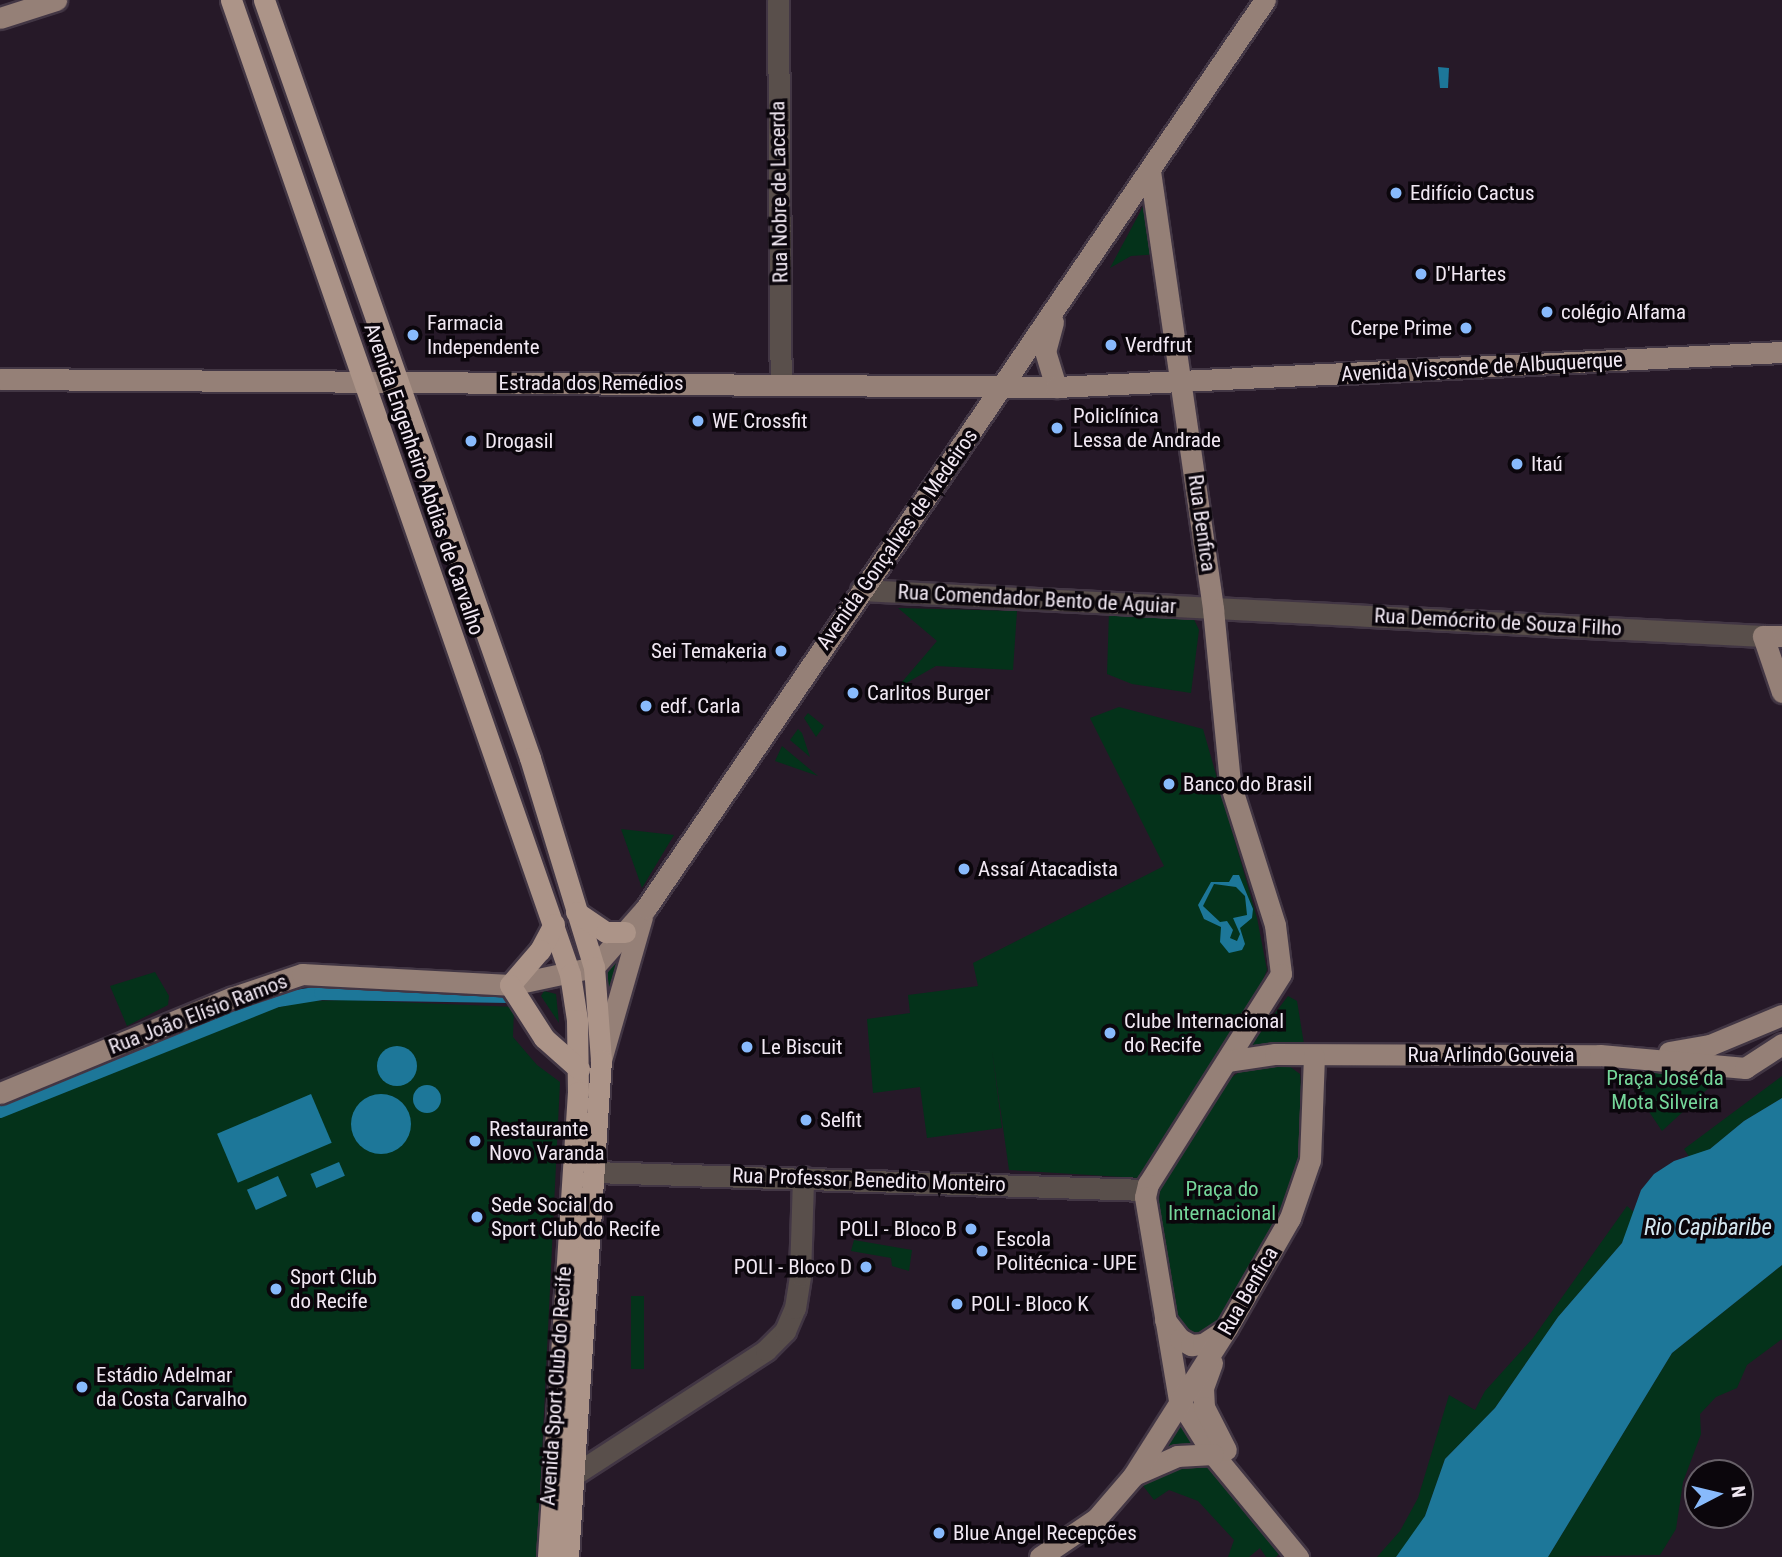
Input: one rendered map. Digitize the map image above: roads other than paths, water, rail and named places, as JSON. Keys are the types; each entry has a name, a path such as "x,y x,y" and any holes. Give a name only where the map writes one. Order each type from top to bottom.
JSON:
{"highway":[{"name":"Avenida Engenheiro Abdias de Carvalho","path":"231,0 569,974"},
{"name":"Avenida Engenheiro Abdias de Carvalho","path":"264,0 395,382 530,758 594,967"},
{"path":"576,912 606,932 625,932"},
{"path":"554,925 540,950 510,985 544,1038 579,1069"},
{"name":"Avenida Sport Club do Recife","path":"568,1557 579,1444 601,1060 594,967"},
{"name":"Avenida Sport Club do Recife","path":"548,1557 579,1069 578,1020 569,974"}],"main road":[{"path":"0,18 56,0"},
{"path":"1150,171 1265,0"},
{"name":"Avenida Gonçalves de Medeiros","path":"594,967 646,908 1150,171"},
{"name":"Rua Benfica","path":"1145,1190 1281,974 1275,925 1230,783 1213,609 1183,383 1150,171"},
{"path":"1056,387 1045,351 1060,303"},
{"name":"Avenida Visconde de Albuquerque","path":"1183,383 1782,352"},
{"name":"Estrada dos Remédios","path":"0,379 1001,387 1183,383"},
{"path":"1773,636 1782,692"},
{"name":"Avenida Gonçalves de Medeiros","path":"601,1060 646,908"},
{"path":"569,974 594,967"},
{"name":"Rua João Elísio Ramos","path":"0,1093 232,998 302,974 510,985 569,974"},
{"name":"Rua Arlindo Gouveia","path":"1640,1056 1710,1045 1782,1015"},
{"name":"Rua Arlindo Gouveia","path":"1314,1056 1640,1056 1745,1068 1782,1044"},
{"path":"1227,1060 1275,1054 1314,1056"},
{"name":"Rua Benfica","path":"1040,1557 1096,1519 1133,1476 1227,1328 1296,1205 1310,1160 1314,1056"},
{"path":"1315,1082 1329,1061 1342,1056"},
{"path":"1145,1190 1162,1316 1179,1400 1213,1454 1298,1557"},
{"path":"1162,1316 1176,1336 1192,1345 1207,1342 1227,1328"},
{"path":"1227,1328 1203,1388 1210,1426 1314,1557"},
{"path":"1133,1476 1177,1456 1213,1454"}],"street":[{"name":"Rua Nobre de Lacerda","path":"778,0 781,384"},
{"name":"Rua Comendador Bento de Aguiar","path":"861,590 1213,609"},
{"name":"Rua Demócrito de Souza Filho","path":"1213,609 1773,636"},
{"name":"Rua Professor Benedito Monteiro","path":"594,1172 1145,1190"},
{"path":"552,1490 766,1350 785,1331 795,1308 800,1275 803,1177"},
{"path":"579,1444 611,1450"}],"water":[{"path":"1438,67 1449,68 1448,88 1440,88"},
{"path":"1233,875 1239,875 1253,909 1252,918 1240,928 1245,944 1242,950 1229,953 1220,942 1221,927 1204,919 1198,905 1211,882 1229,882","holes":["1214,884 1236,887 1245,896 1247,915 1233,918 1240,934 1237,941 1230,938 1233,930 1227,921 1220,922 1203,906"]},
{"path":"397,1046 405,1047 411,1052 416,1058 416,1074 411,1080 405,1085 397,1086 389,1085 383,1080 378,1074 377,1066 378,1058 383,1052 389,1047"},
{"path":"427,1085 437,1089 441,1099 437,1109 427,1113 417,1109 413,1099 417,1089"},
{"path":"311,1094 332,1143 238,1183 217,1134"},
{"path":"375,1094 387,1094 406,1107 411,1124 409,1136 398,1149 387,1154 375,1154 356,1141 351,1130 351,1118 364,1099"},
{"name":"Rio Capibaribe","path":"1782,1098 1782,1265 1672,1353 1548,1557 1396,1557 1425,1516 1445,1459 1495,1408 1558,1317 1622,1243 1641,1190 1654,1174 1674,1161 1710,1149 1744,1121"},
{"path":"339,1162 345,1176 316,1188 310,1174"},
{"path":"278,1176 287,1196 256,1210 247,1190"}],"waterway":[{"path":"0,1111 278,1000 321,993 512,996"}],"place":[{"name":"Edifício Cactus","path":"1396,193"},
{"name":"D'Hartes","path":"1421,274"},
{"name":"colégio Alfama","path":"1547,312"},
{"name":"Cerpe Prime","path":"1466,328"},
{"name":"Farmacia Independente","path":"413,335"},
{"name":"Verdfrut","path":"1111,345"},
{"name":"WE Crossfit","path":"698,421"},
{"name":"Policlínica Lessa de Andrade","path":"1057,428"},
{"name":"Drogasil","path":"471,441"},
{"name":"Itaú","path":"1517,464"},
{"name":"Sei Temakeria","path":"781,651"},
{"name":"Carlitos Burger","path":"853,693"},
{"name":"edf. Carla","path":"646,706"},
{"name":"Banco do Brasil","path":"1169,784"},
{"name":"Assaí Atacadista","path":"964,869"},
{"name":"Clube Internacional do Recife","path":"1110,1033"},
{"name":"Le Biscuit","path":"747,1047"},
{"name":"Selfit","path":"806,1120"},
{"name":"Restaurante Novo Varanda","path":"475,1141"},
{"name":"Sede Social do Sport Club do Recife","path":"477,1217"},
{"name":"POLI - Bloco B","path":"971,1229"},
{"name":"Escola Politécnica - UPE","path":"982,1251"},
{"name":"POLI - Bloco D","path":"866,1267"},
{"name":"Sport Club do Recife","path":"276,1289"},
{"name":"POLI - Bloco K","path":"957,1304"},
{"name":"Estádio Adelmar da Costa Carvalho","path":"82,1387"},
{"name":"Blue Angel Recepções","path":"939,1533"}],"park label":[{"name":"Praça José da Mota Silveira","path":"1665,1090"},
{"name":"Praça do Internacional","path":"1222,1201"}]}
